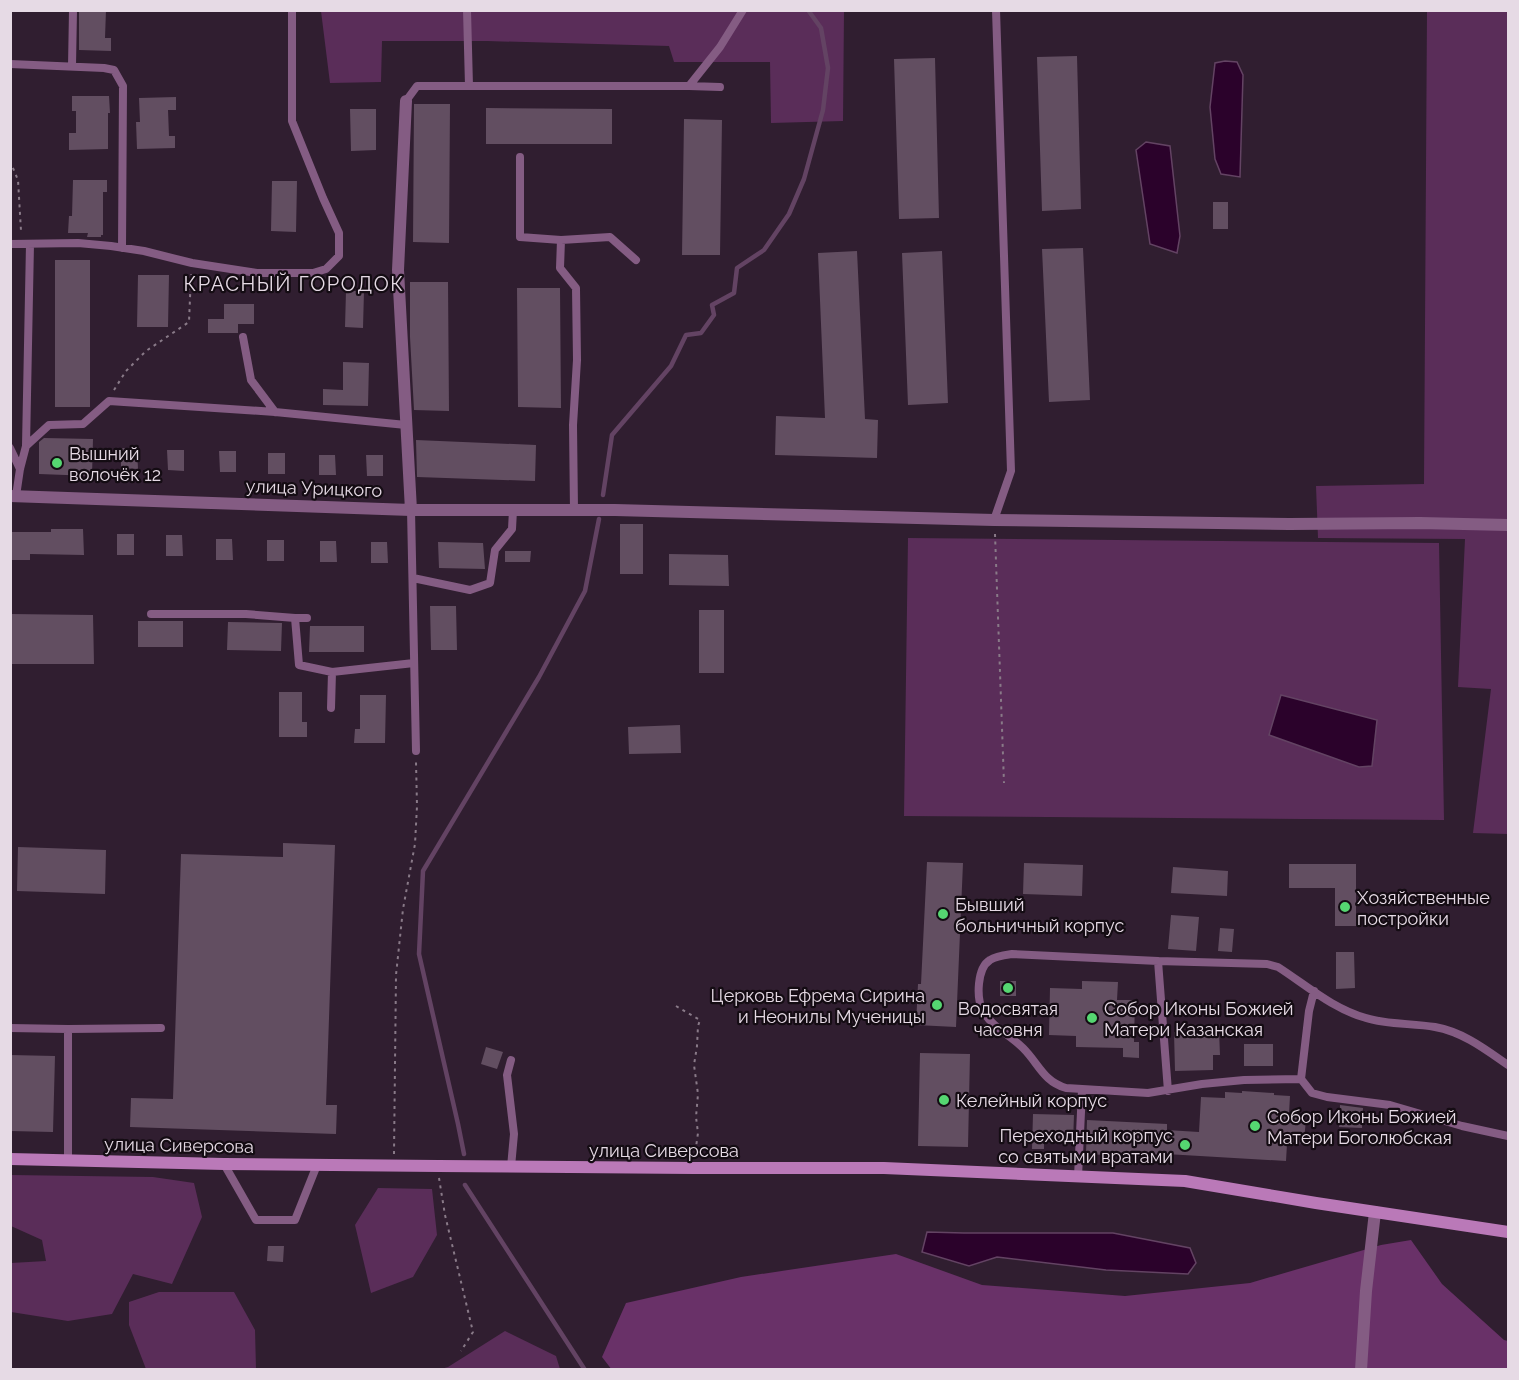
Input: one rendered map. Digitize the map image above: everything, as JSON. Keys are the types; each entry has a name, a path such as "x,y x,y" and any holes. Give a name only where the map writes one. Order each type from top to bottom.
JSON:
{"street":[{"path":"406,101 398,270 411,510"},
{"name":"улица Урицкого","path":"13,496 411,510 615,510 994,520 1509,525"},
{"name":"улица Сиверсова","path":"10,1159 394,1166 884,1168 1185,1181 1509,1232"},
{"path":"1360,1370 1375,1212"}],"lane":[{"path":"72,66 74,10"},
{"path":"10,244 78,243 122,248 192,263 257,273 313,273 326,269 339,256 339,233 292,122 292,10"},
{"path":"467,10 469,87"},
{"path":"689,86 720,47 743,10"},
{"path":"994,520 1011,471 996,10"},
{"path":"10,64 114,70 123,86 122,248"},
{"path":"406,101 417,86 720,87"},
{"path":"520,157 520,237 561,240 610,237 636,261"},
{"path":"561,240 560,268 576,288 574,510"},
{"path":"13,496 26,446 26,244"},
{"path":"243,337 250,380 275,412"},
{"path":"26,446 49,425 83,424 109,401 275,412 406,425"},
{"path":"10,448 20,469"},
{"path":"411,510 416,751"},
{"path":"413,578 471,590 490,583 495,550 512,529 513,510"},
{"path":"151,614 246,614 307,618"},
{"path":"296,618 298,664 332,672 414,663"},
{"path":"331,708 332,672"},
{"path":"1301,1079 1244,1080 1148,1093 1082,1090 1055,1085 1046,1078 1028,1053 997,1027 982,1010 979,982 982,968 988,960 1012,954 1267,964 1278,967 1341,1009 1389,1023 1434,1027 1455,1032 1509,1065"},
{"path":"1158,961 1168,1091"},
{"path":"1314,991 1309,1011 1301,1079 1312,1092 1327,1097 1390,1104 1462,1126 1509,1136"},
{"path":"10,1028 161,1028"},
{"path":"68,1029 68,1161"},
{"path":"511,1060 507,1075 514,1134 511,1167"},
{"path":"1078,1177 1082,1090"},
{"path":"224,1164 256,1220 295,1221 317,1165"}],"path":[{"path":"10,161 18,180 26,244"},
{"path":"109,401 126,371 146,351 189,322 192,263"},
{"path":"994,520 1005,783"},
{"path":"394,1166 396,975 403,909 415,844 416,751"},
{"path":"675,1006 700,1020 694,1065 698,1094 696,1118 698,1133 693,1168"},
{"path":"438,1166 445,1215 472,1332 461,1351"}],"shaded area":[{"path":"321,11 844,11 843,121 771,123 770,62 674,62 669,46 487,41 382,41 381,82 330,83"},
{"path":"1427,11 1508,11 1508,834 1473,833 1491,689 1458,687 1465,539 1318,538 1316,486 1424,484"},
{"path":"1237,62 1243,75 1240,177 1221,174 1215,159 1210,107 1215,63"},
{"path":"1146,142 1170,146 1180,236 1177,253 1150,244 1136,150"},
{"path":"908,538 1439,543 1444,820 904,816"},
{"path":"1281,695 1377,720 1372,766 1359,767 1269,735"},
{"path":"11,1175 153,1177 194,1183 202,1217 172,1284 133,1274 112,1314 68,1321 11,1312 11,1263 46,1261 42,1240 11,1226"},
{"path":"378,1188 432,1189 437,1235 413,1277 371,1293 355,1225"},
{"path":"927,1232 1113,1233 1190,1248 1196,1263 1188,1274 1106,1270 997,1257 969,1266 922,1252"},
{"path":"1411,1240 1442,1284 1504,1340 1508,1341 1508,1370 612,1370 602,1357 626,1303 741,1277 896,1254 982,1285 1125,1296 1250,1283 1381,1245"},
{"path":"159,1292 234,1292 255,1330 256,1369 146,1369 129,1325 129,1302"},
{"path":"505,1331 556,1356 560,1369 441,1369 448,1367"}],"building":[{"path":"79,10 106,10 105,38 111,38 111,51 79,50"},
{"path":"1077,56 1081,209 1042,211 1037,57"},
{"path":"935,58 939,218 899,219 894,59"},
{"path":"72,96 109,96 108,149 69,150 69,133 76,133 76,111 72,111"},
{"path":"176,97 176,110 168,110 169,136 175,136 175,148 137,149 136,122 140,122 139,98"},
{"path":"414,104 450,104 449,243 413,242"},
{"path":"486,108 612,109 612,144 486,144"},
{"path":"350,109 376,109 376,150 351,151"},
{"path":"684,119 722,120 720,255 682,255"},
{"path":"73,180 107,180 107,192 103,192 103,235 101,237 87,237 88,233 68,233 69,216 72,216"},
{"path":"272,181 297,181 296,232 271,231"},
{"path":"1213,202 1228,202 1228,229 1213,229"},
{"path":"1083,248 1090,400 1049,402 1042,249"},
{"path":"857,251 865,419 878,420 877,458 775,455 776,416 825,418 818,253"},
{"path":"942,251 948,403 908,405 902,253"},
{"path":"55,260 90,260 90,407 55,407"},
{"path":"138,275 169,275 168,327 137,327"},
{"path":"410,282 448,282 449,411 414,410"},
{"path":"517,288 560,288 561,408 518,407"},
{"path":"346,291 364,291 363,328 345,327"},
{"path":"224,304 254,304 254,324 238,324 238,333 208,333 208,319 224,319"},
{"path":"343,362 369,363 368,406 323,405 323,389 343,390"},
{"path":"44,438 93,439 92,476 39,474 39,442"},
{"path":"416,440 536,445 535,481 417,477"},
{"path":"121,448 137,448 138,469 121,468"},
{"path":"167,450 184,450 184,471 168,470"},
{"path":"219,451 236,451 236,472 220,472"},
{"path":"268,453 285,453 285,474 268,474"},
{"path":"319,455 335,455 336,475 319,475"},
{"path":"366,455 383,455 383,476 367,476"},
{"path":"620,524 643,524 643,574 620,574"},
{"path":"51,529 83,529 84,555 30,554 30,560 10,560 10,532 51,532"},
{"path":"117,534 134,534 134,555 117,555"},
{"path":"166,535 182,535 183,556 166,556"},
{"path":"216,539 232,539 233,560 216,560"},
{"path":"267,540 284,540 284,561 267,561"},
{"path":"320,541 336,541 337,562 320,562"},
{"path":"371,542 387,542 388,563 371,563"},
{"path":"438,542 483,543 485,569 439,568"},
{"path":"505,551 531,551 530,562 505,562"},
{"path":"669,554 728,555 729,586 669,585"},
{"path":"430,606 456,606 457,650 431,650"},
{"path":"699,610 724,610 724,673 699,673"},
{"path":"10,614 93,615 94,664 10,664"},
{"path":"138,621 183,621 183,647 138,647"},
{"path":"228,622 282,623 281,651 227,650"},
{"path":"310,626 364,626 364,652 309,652"},
{"path":"279,692 302,692 302,722 307,722 307,737 279,737"},
{"path":"360,695 386,695 385,743 354,743 355,729 360,729"},
{"path":"680,725 681,753 629,754 628,727"},
{"path":"283,843 335,845 326,1105 337,1105 336,1134 130,1127 131,1098 173,1099 181,854 283,857"},
{"path":"18,847 106,850 105,894 17,891"},
{"name":"Бывший больничный корпус","path":"927,862 963,863 956,1027 916,1025 918,984 921,984"},
{"path":"1024,863 1083,865 1082,896 1023,894"},
{"name":"Хозяйственные постройки","path":"1289,864 1356,864 1356,926 1335,926 1335,888 1289,888"},
{"path":"1173,867 1228,871 1227,896 1171,893"},
{"path":"1171,915 1199,917 1196,951 1168,949"},
{"path":"1220,928 1234,929 1232,952 1218,951"},
{"name":"Хозяйственные постройки","path":"1336,952 1354,952 1355,988 1336,989"},
{"name":"Водосвятая часовня","path":"1000,981 1016,981 1016,996 1000,996"},
{"name":"Собор Иконы Божией Матери Казанская","path":"1082,981 1118,982 1117,1000 1135,1000 1134,1042 1139,1042 1139,1058 1123,1057 1123,1048 1076,1047 1076,1036 1049,1035 1050,988 1082,989"},
{"path":"1219,1030 1220,1055 1213,1055 1213,1070 1175,1071 1174,1032"},
{"path":"1244,1044 1273,1044 1273,1066 1244,1066"},
{"path":"486,1047 503,1052 497,1069 481,1064"},
{"name":"Келейный корпус","path":"920,1053 970,1054 968,1147 918,1146"},
{"path":"10,1055 55,1056 53,1132 10,1131"},
{"name":"Собор Иконы Божией Матери Боголюбская","path":"1242,1091 1290,1096 1289,1114 1301,1114 1306,1120 1304,1140 1299,1145 1287,1144 1286,1161 1166,1154 1166,1158 1086,1154 1087,1120 1167,1124 1167,1130 1199,1132 1201,1097 1225,1098 1225,1092 1242,1093"},
{"path":"1340,1105 1363,1108 1362,1128 1339,1127"},
{"name":"Келейный корпус","path":"1033,1114 1074,1115 1073,1142 1044,1141 1044,1149 1032,1149"},
{"path":"268,1246 284,1246 283,1262 267,1261"}],"waterway":[{"path":"603,495 612,435 671,366 686,335 701,333 714,315 712,305 734,293 737,268 764,250 789,214 804,179 823,110 828,68 821,28 808,10"},
{"path":"464,1154 419,954 423,871 539,677 585,591 599,519"},
{"path":"465,1185 585,1370"}],"place":[{"name":"Вышний волочёк 12","path":"57,463"},
{"name":"Хозяйственные постройки","path":"1345,907"},
{"name":"Бывший больничный корпус","path":"943,914"},
{"name":"Водосвятая часовня","path":"1008,988"},
{"name":"Церковь Ефрема Сирина и Неонилы Мученицы","path":"937,1005"},
{"name":"Собор Иконы Божией Матери Казанская","path":"1092,1018"},
{"name":"Келейный корпус","path":"944,1100"},
{"name":"Собор Иконы Божией Матери Боголюбская","path":"1255,1126"},
{"name":"Переходный корпус со святыми вратами","path":"1185,1145"}],"district":[{"name":"КРАСНЫЙ ГОРОДОК","path":"294,284"}]}
